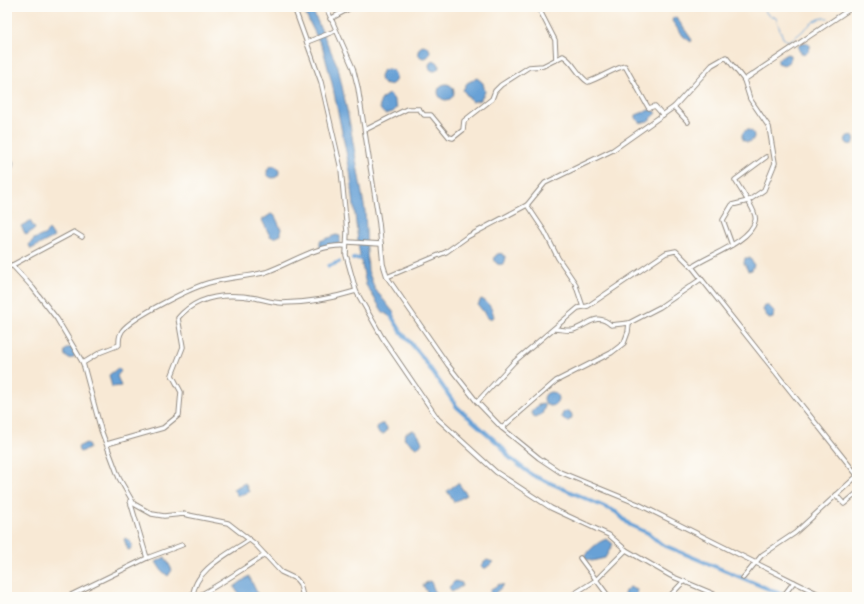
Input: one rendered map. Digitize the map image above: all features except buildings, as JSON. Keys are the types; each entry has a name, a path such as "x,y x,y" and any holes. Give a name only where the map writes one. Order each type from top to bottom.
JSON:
{"street":[{"path":"294,7 321,82 341,169 347,244 346,255 356,292 386,343 438,419 496,472 551,508 610,535 626,550 684,581 721,597"},
{"path":"326,7 335,31 353,68 365,130 383,264 387,277 448,364 477,402 502,428 560,472 638,504 824,597"},
{"path":"330,19 352,7"},
{"path":"378,7 385,7"},
{"path":"538,7 555,40 556,60"},
{"path":"744,80 853,7"},
{"path":"307,42 335,31"},
{"path":"365,130 407,109 418,109 424,115 431,115 449,137 453,138 463,130 464,121 492,100 495,92 501,85 529,67 543,66 563,56 571,60 583,79 588,82 603,77 620,67 625,66 648,107 655,106 662,115"},
{"path":"387,277 446,252 468,237 527,205 545,183 613,150 674,107 712,65 724,58 729,58 744,80 750,99 769,127 775,163 764,190 748,201 732,205 723,220 732,245"},
{"path":"674,107 688,122"},
{"path":"692,267 732,245 747,233 756,221 748,201 735,180 766,157"},
{"path":"527,205 545,232 558,258 575,284 583,307"},
{"path":"7,268 74,232 82,237"},
{"path":"83,363 101,352 119,345 119,337 121,332 138,318 193,289 212,282 261,273 300,256 338,246 347,244 381,244"},
{"path":"477,402 514,362 578,308 591,304 666,253 676,252 702,279 857,476 795,533 762,555 743,578"},
{"path":"12,265 33,288 57,319 83,363 94,408 129,499 147,558"},
{"path":"554,329 574,330 595,319 605,320 611,325 629,323 660,307 702,279"},
{"path":"107,444 163,428 179,415 181,392 172,375 183,346 178,318 186,308 206,299 229,295 282,303 303,302 356,292"},
{"path":"502,428 556,381 611,353 624,343 628,332 629,323"},
{"path":"836,496 844,504 857,494"},
{"path":"129,499 134,504 152,514 164,516 183,514 224,522 249,540 281,572 296,579 300,584 303,597"},
{"path":"193,597 193,592 200,578 210,566 249,540"},
{"path":"66,597 147,558 182,545"},
{"path":"568,597 596,580 626,550"},
{"path":"196,597 203,595 265,555"},
{"path":"580,558 609,597"},
{"path":"669,597 684,581"},
{"path":"784,595 794,582"}],"water":[{"path":"302,7 311,7 338,67 365,211 368,271 375,289 394,313 395,316 392,318 383,312 366,285 359,250 350,171 332,83 323,49"},
{"path":"676,17 692,40 691,42 683,36 672,21 673,18"},
{"path":"804,42 808,44 810,48 808,52 804,54 800,52 798,48 800,44"},
{"path":"422,46 426,46 430,52 426,58 422,58 418,54 418,50"},
{"path":"787,54 790,55 790,61 784,65 778,63 778,59"},
{"path":"434,61 439,66 434,71 429,66"},
{"path":"388,69 395,74 396,77 391,84 388,85 381,80 380,77 385,70"},
{"path":"477,78 483,83 485,92 480,100 472,102 463,90 467,83"},
{"path":"446,84 453,89 454,92 449,99 446,100 439,95 438,92 443,85"},
{"path":"389,94 393,98 397,108 393,112 385,114 380,109 380,103 383,98"},
{"path":"652,109 657,113 648,121 640,123 636,118 636,115"},
{"path":"746,130 750,130 754,136 750,142 746,142 742,138 742,134"},
{"path":"850,135 855,140 850,145 845,140"},
{"path":"7,158 13,161 14,167 7,172"},
{"path":"271,166 275,166 279,172 275,178 271,178 267,174 267,170"},
{"path":"271,214 275,216 281,229 281,235 274,238 270,236 262,220"},
{"path":"30,221 35,229 26,235 21,226"},
{"path":"49,230 54,237 31,249 29,245 34,239 46,234"},
{"path":"336,235 340,236 340,243 320,249 320,241"},
{"path":"498,254 502,254 504,255 504,263 498,264 495,261 495,257"},
{"path":"745,258 750,258 754,265 752,270 748,271 744,263"},
{"path":"481,299 490,306 494,317 489,319 478,305"},
{"path":"765,306 769,306 774,311 773,318 769,319 763,310"},
{"path":"70,347 74,349 76,353 74,357 70,359 66,357 64,353 66,349"},
{"path":"118,368 121,371 117,376 121,386 112,387 109,375"},
{"path":"551,392 556,394 558,399 556,404 551,406 546,404 544,399 546,394"},
{"path":"543,404 545,406 542,414 535,418 531,412 538,405"},
{"path":"565,411 569,411 571,412 571,420 565,421 562,418 562,414"},
{"path":"380,424 384,424 387,429 384,434 380,434 377,431 377,427"},
{"path":"413,430 419,436 422,443 416,448 404,438 406,433"},
{"path":"86,443 89,445 89,449 80,452 78,447"},
{"path":"245,483 249,492 238,496 233,489"},
{"path":"458,483 467,495 454,502 447,491"},
{"path":"126,538 132,544 131,549 128,550 124,539"},
{"path":"607,539 613,544 605,558 592,561 584,559 584,556 594,546"},
{"path":"165,557 172,570 168,576 162,571 156,562"},
{"path":"487,560 493,562 486,568 483,568 481,565"},
{"path":"249,576 258,595 256,597 241,597 234,587"},
{"path":"429,581 431,582 437,597 430,597 423,585"},
{"path":"455,581 462,583 462,586 452,592 449,587"},
{"path":"500,584 504,585 494,594 490,593 491,589"},
{"path":"630,587 637,590 637,595 635,597 623,597 625,591"}],"waterway":[{"path":"763,7 767,14 776,18 783,38 788,41 817,20 828,18"},
{"path":"353,259 364,258"},
{"path":"329,266 339,262"},
{"path":"390,314 402,333 420,354 457,407 501,446 510,458 532,475 616,512 630,525 648,533 661,544 788,597"}]}
